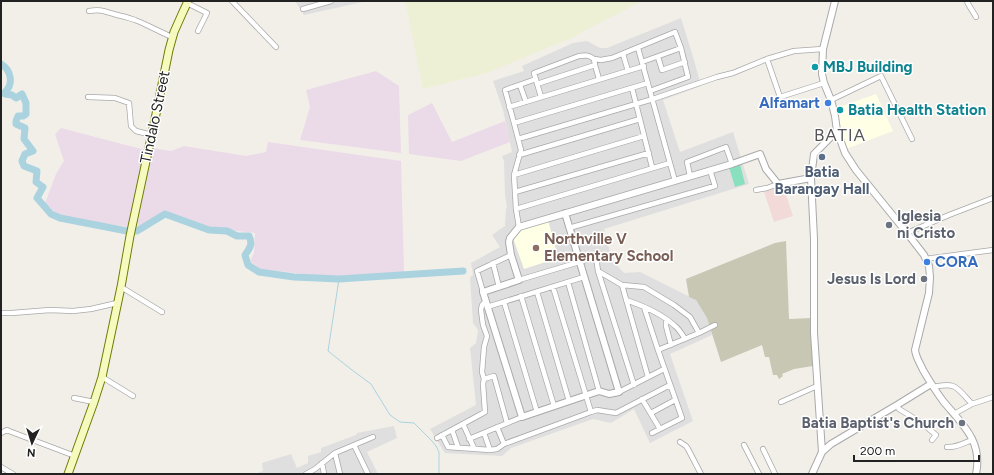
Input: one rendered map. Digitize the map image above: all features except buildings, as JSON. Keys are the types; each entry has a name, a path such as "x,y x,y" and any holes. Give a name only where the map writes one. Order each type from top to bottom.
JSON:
{"main road":[{"name":"Tindalo Street","path":"68,474 102,377 169,50 172,37 188,2"}],"street":[{"path":"232,1 276,47"},
{"path":"303,9 318,3 331,1"},
{"path":"835,1 823,49 822,74 831,100 837,131 845,153 856,170 924,255 929,266 929,293 915,350 916,356 932,386 968,430 977,453 976,474"},
{"path":"967,1 969,8 976,17"},
{"path":"188,2 207,13 198,31"},
{"path":"89,11 107,11 130,18 172,37"},
{"path":"541,97 534,73 579,56 586,55 594,59 601,60 623,54 675,32 681,48 688,78 650,91"},
{"path":"638,48 675,181"},
{"path":"509,107 628,71 681,48"},
{"path":"518,139 652,99 733,73 767,59 794,51 823,49"},
{"path":"623,54 628,71"},
{"path":"658,57 662,70 684,62"},
{"path":"594,59 600,79"},
{"path":"767,59 780,98 824,83"},
{"path":"519,227 516,209 514,175 520,150 504,90 520,84 537,82 595,66"},
{"path":"831,100 881,76 912,139"},
{"path":"514,123 648,83"},
{"path":"520,84 526,102"},
{"path":"632,88 652,168"},
{"path":"88,97 115,98 129,103 131,126 136,131 152,135"},
{"path":"519,155 640,119"},
{"path":"822,452 814,332 814,239 811,178 814,154 837,131"},
{"path":"514,175 644,136"},
{"path":"690,176 687,162 726,147 732,164"},
{"path":"515,192 649,152"},
{"path":"519,280 511,255 509,242 510,238 519,227 732,164 760,154 766,170 778,184"},
{"path":"516,209 670,163"},
{"path":"569,228 715,186 710,170"},
{"path":"756,190 811,178"},
{"path":"907,233 993,198"},
{"path":"565,213 619,392"},
{"path":"926,259 993,250"},
{"path":"511,255 477,271 522,417"},
{"path":"483,292 596,257 598,271 634,384"},
{"path":"493,263 499,287"},
{"path":"598,271 622,286 644,287 674,305 690,317 699,333"},
{"path":"437,438 485,412 484,379 482,372 486,336 481,310 482,305 504,302 584,277"},
{"path":"568,282 599,391"},
{"path":"622,286 648,378"},
{"path":"121,287 162,312"},
{"path":"553,287 591,412"},
{"path":"537,292 569,401"},
{"path":"521,296 554,406"},
{"path":"626,300 644,306 660,315 676,326 685,339"},
{"path":"504,302 537,412"},
{"path":"1,313 50,310 73,311 117,303"},
{"path":"644,306 664,369 682,418 652,433"},
{"path":"666,319 666,326 671,345"},
{"path":"658,350 715,325"},
{"path":"486,336 496,332"},
{"path":"469,438 522,417 599,391 608,394 619,392 664,369"},
{"path":"484,379 494,376 507,423"},
{"path":"102,377 134,396"},
{"path":"442,435 448,447 490,450 497,449 504,444 597,410 616,413 670,385"},
{"path":"812,474 822,452 831,444 932,386 952,385 972,404"},
{"path":"781,402 817,386"},
{"path":"954,414 972,404 993,397"},
{"path":"74,398 94,402"},
{"path":"642,399 660,429"},
{"path":"651,413 675,400"},
{"path":"897,406 899,409 922,423 936,435 932,440"},
{"path":"463,424 474,448"},
{"path":"497,427 504,444"},
{"path":"1,433 7,430 75,456"},
{"path":"452,430 458,447"},
{"path":"484,433 490,450"},
{"path":"308,474 335,453 373,437"},
{"path":"947,447 949,448 960,445 972,440"},
{"path":"680,442 688,449 701,474"},
{"path":"354,445 368,474"},
{"path":"744,445 759,474"},
{"path":"763,449 776,474"},
{"path":"335,453 340,474"},
{"path":"322,463 324,474"},
{"path":"1,467 13,474"}],"shaded area":[{"path":"295,1 367,1 304,15"},
{"path":"405,1 642,1 569,39 487,73 423,89"},
{"path":"681,18 701,86 663,100 680,152 733,132 749,184 604,229 612,260 624,273 640,272 696,300 707,318 712,335 670,354 693,421 650,443 634,409 611,423 593,419 511,448 502,456 445,453 430,429 476,405 470,348 476,343 478,330 473,323 470,277 473,275 471,263 500,247 492,235 505,226 507,207 505,195 504,161 502,156 512,152 503,110 493,81 524,71 522,66 573,43 587,41 600,48 607,48"},
{"path":"376,71 399,86 401,153 300,140 310,107 306,90"},
{"path":"876,94 893,131 846,149 837,113 844,111 842,106"},
{"path":"432,103 452,142 505,121 510,142 461,161 409,154 408,115"},
{"path":"61,128 145,150 128,227 59,216 45,203 56,174 64,161 55,134"},
{"path":"268,142 401,161 404,273 336,278 260,269 250,261 254,253 255,233 211,228 165,211 137,227 152,148 171,151 184,146 246,156 266,152"},
{"path":"783,186 793,216 774,222 764,192"},
{"name":"Northville V Elementary School","path":"548,220 558,258 524,269 513,238 523,228"},
{"path":"786,241 789,319 812,318 813,366 794,369 782,374 783,376 779,379 777,375 773,375 769,357 765,357 762,345 721,362 707,318 696,300 689,297 686,279 775,243"},
{"path":"394,426 397,438 367,452 378,474 255,474 263,471 262,463 291,454 297,468 308,463 308,456 321,452 321,448 356,435 357,433"}],"green space":[{"path":"740,164 745,184 735,187 729,167"}],"waterway":[{"path":"1,64 7,70 10,77 10,85 5,94 12,95 16,98 22,94 26,103 26,114 23,116 18,116 16,124 25,128 24,139 33,151 25,154 22,161 24,166 37,171 36,182 43,187 37,198 51,214 60,218 127,231 137,231 165,214 209,230 227,231 237,236 249,236 251,241 250,246 245,255 248,265 259,272 294,277 339,279 463,271"},
{"path":"339,279 328,351 371,384 390,415 400,422 414,423 432,441 439,452 439,474"}],"place":[{"name":"MBJ Building","path":"815,67"},
{"name":"Alfamart","path":"828,103"},
{"name":"Batia Health Station","path":"840,110"},
{"name":"Batia Barangay Hall","path":"822,157"},
{"name":"Iglesia ni Cristo","path":"889,225"},
{"name":"Northville V Elementary School","path":"536,248"},
{"name":"CORA","path":"927,262"},
{"name":"Jesus Is Lord","path":"924,279"},
{"name":"Batia Baptist's Church","path":"962,423"}],"district":[{"name":"BATIA","path":"840,135"}]}
